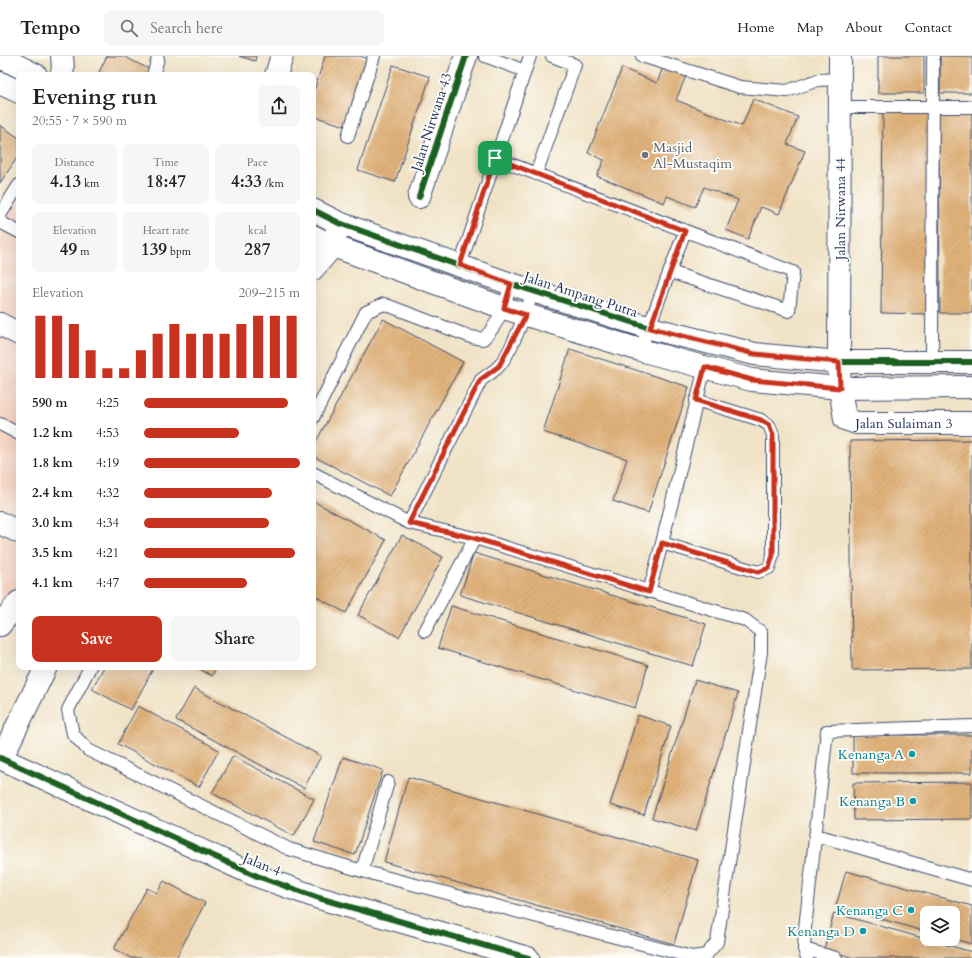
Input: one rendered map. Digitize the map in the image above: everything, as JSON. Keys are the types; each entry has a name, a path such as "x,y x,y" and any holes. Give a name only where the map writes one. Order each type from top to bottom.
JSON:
{"street":[{"path":"62,56 62,72"},
{"path":"277,72 282,56"},
{"name":"Jalan Nirwana 43","path":"419,196 466,56"},
{"name":"Jalan Nirwana 44","path":"839,362 840,56"},
{"path":"0,57 30,72"},
{"path":"0,83 16,91"},
{"name":"Jalan Ampang Putra","path":"316,211 340,223 511,284 650,328 755,354 839,362 972,362"},
{"path":"316,266 334,246 340,223"},
{"path":"316,237 334,246 504,308 640,350 752,380 840,388 972,387"},
{"path":"0,324 16,332"},
{"name":"Jalan Sulaiman 3","path":"839,362 840,388 845,419 857,423 972,423"},
{"path":"0,522 16,530"},
{"path":"0,625 16,606"},
{"path":"1,759 45,670"},
{"name":"Jalan 4","path":"1,759 257,876 319,898 528,958"}],"lane":[{"path":"154,72 158,59 157,56"},
{"path":"348,136 374,56"},
{"path":"485,56 525,71"},
{"path":"460,265 530,56"},
{"path":"536,174 575,65 552,56"},
{"path":"642,56 740,87 787,91 818,80 840,79"},
{"path":"932,362 933,56"},
{"path":"840,107 972,107"},
{"path":"495,158 793,272 789,311 670,272"},
{"path":"0,215 16,190"},
{"path":"0,222 16,230"},
{"path":"640,350 650,328 685,231"},
{"path":"316,412 366,312 384,304 471,337 483,339 491,332 504,308 511,284"},
{"path":"409,523 480,380 499,366 526,315 533,290"},
{"path":"649,592 705,367"},
{"path":"662,543 758,572 769,568 773,555 773,435 769,425 761,420 696,400"},
{"path":"0,424 16,432"},
{"path":"88,670 68,710 73,734 88,750 289,849 362,871 692,957 706,955 717,942 761,652 761,632 745,620 474,538 409,523 316,475"},
{"path":"425,632 474,538"},
{"path":"836,958 806,953 827,731 972,726"},
{"path":"362,871 388,782"},
{"path":"816,835 972,880"}],"shaded area":[{"path":"16,173 16,624 0,643 0,198"}],"building":[{"path":"107,56 123,56 149,69 148,72 99,72"},
{"path":"239,56 256,56 255,61"},
{"path":"325,56 360,56 368,59 345,126 316,117 316,84"},
{"path":"878,56 924,56 924,93 878,93"},
{"path":"940,56 972,56 972,93 940,93"},
{"path":"393,65 430,77 395,182 358,170"},
{"path":"663,67 686,76 676,100 742,126 753,99 798,117 787,144 805,151 779,214 761,207 748,239 726,230 738,200 704,187 695,207 667,196 664,203 597,176 604,160 588,153 622,68 657,83"},
{"path":"883,110 931,111 929,314 881,313"},
{"path":"939,110 972,110 972,313 940,313"},
{"path":"0,125 16,136 16,159 0,183"},
{"path":"383,319 463,362 390,496 316,458 316,442"},
{"path":"570,349 689,387 648,513 613,501 627,459 543,432"},
{"path":"972,440 972,669 852,670 850,441"},
{"path":"316,503 386,540 346,613 316,597"},
{"path":"402,535 443,557 399,637 358,615"},
{"path":"474,553 706,624 693,666 460,595"},
{"path":"451,606 648,665 635,708 438,648"},
{"path":"102,670 152,670 131,710 92,689"},
{"path":"201,670 215,670 212,676"},
{"path":"695,680 738,693 696,831 652,818"},
{"path":"194,688 321,756 304,788 176,720"},
{"path":"138,706 219,750 199,787 118,744"},
{"path":"638,715 671,726 644,815 610,805"},
{"name":"Kenanga A","path":"853,735 972,735 972,773 853,773"},
{"path":"233,756 314,799 294,836 212,793"},
{"path":"343,757 383,770 355,855 314,842"},
{"path":"408,777 698,860 674,944 384,862"},
{"name":"Kenanga B","path":"972,782 972,819 854,820 853,783"},
{"name":"Kenanga C","path":"846,871 972,906 972,944 960,941 960,906 920,906 920,930 836,906"},
{"path":"164,881 205,903 176,958 131,958 114,949 147,888 157,893"},
{"name":"Kenanga D","path":"834,913 920,937 920,946 951,946 972,952 972,958 854,958 824,949"}],"cycle path":[{"path":"419,197 466,56"},
{"path":"316,212 339,223 511,284 650,328 755,354 839,362 972,362"},
{"path":"0,758 257,876 319,898 528,958"}],"place":[{"name":"Masjid Al-Mustaqim","path":"645,155"},
{"name":"Kenanga A","path":"912,754"},
{"name":"Kenanga B","path":"913,801"},
{"name":"Kenanga C","path":"911,910"},
{"name":"Kenanga D","path":"863,931"}],"route":[{"path":"495,158 685,231 650,328 755,354 839,362 840,388 752,380 705,367 696,400 761,420 769,425 773,435 773,555 769,568 758,572 662,543 649,592 474,538 409,523 480,380 499,366 526,315 504,308 511,284 460,265 495,158"}]}
